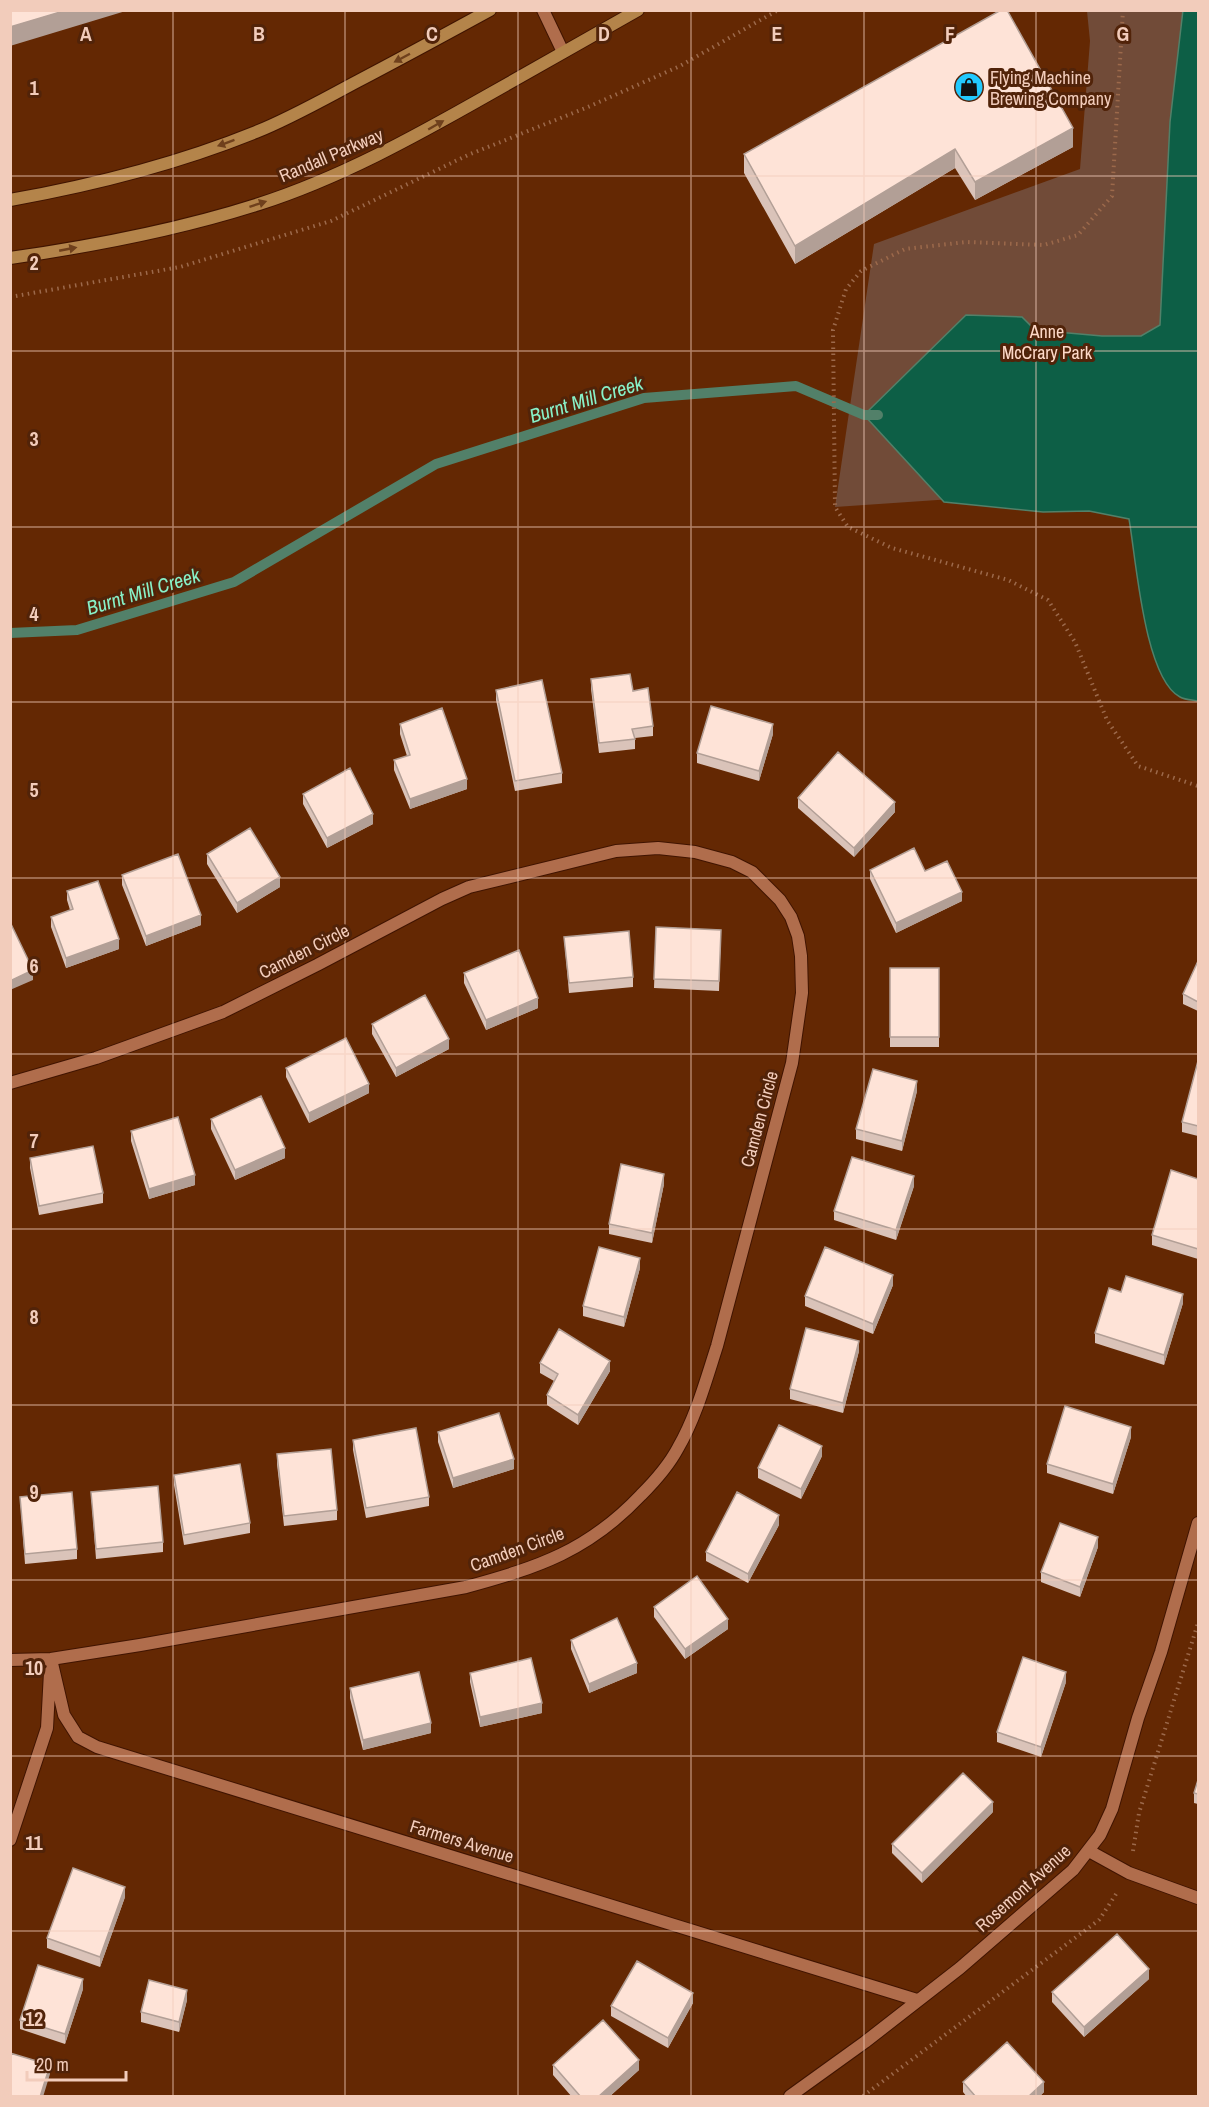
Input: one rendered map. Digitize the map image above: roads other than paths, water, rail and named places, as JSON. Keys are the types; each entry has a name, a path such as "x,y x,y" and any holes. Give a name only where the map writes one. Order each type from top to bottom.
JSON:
{"main road":[{"path":"10,200 125,175 194,155 257,132 490,10"},
{"name":"Randall Parkway","path":"10,258 120,239 193,223 260,204 373,158 422,133 638,10"}],"street":[{"path":"543,10 564,52"},
{"name":"Camden Circle","path":"10,1083 96,1058 223,1012 469,887 616,851 658,848 695,852 732,862 752,872 780,900 791,917 798,936 802,993 792,1063 717,1346 703,1391 678,1449 657,1479 622,1515 588,1541 552,1560 511,1575 466,1587 51,1659 10,1660"},
{"name":"Rosemont Avenue","path":"790,2097 969,1961 1073,1870 1089,1851 1100,1835 1112,1809 1198,1523"},
{"path":"10,1840 47,1728 51,1659"},
{"name":"Farmers Avenue","path":"51,1659 64,1715 78,1737 97,1747 918,2000"},
{"path":"1089,1851 1129,1873 1198,1898"}],"waterway":[{"name":"Burnt Mill Creek","path":"10,633 77,630 234,582 436,464 644,398 796,386 864,415 878,415"}],"place":[{"name":"Flying Machine Brewing Company","path":"969,87"}],"park label":[{"name":"Anne McCrary Park","path":"1047,341"}]}
